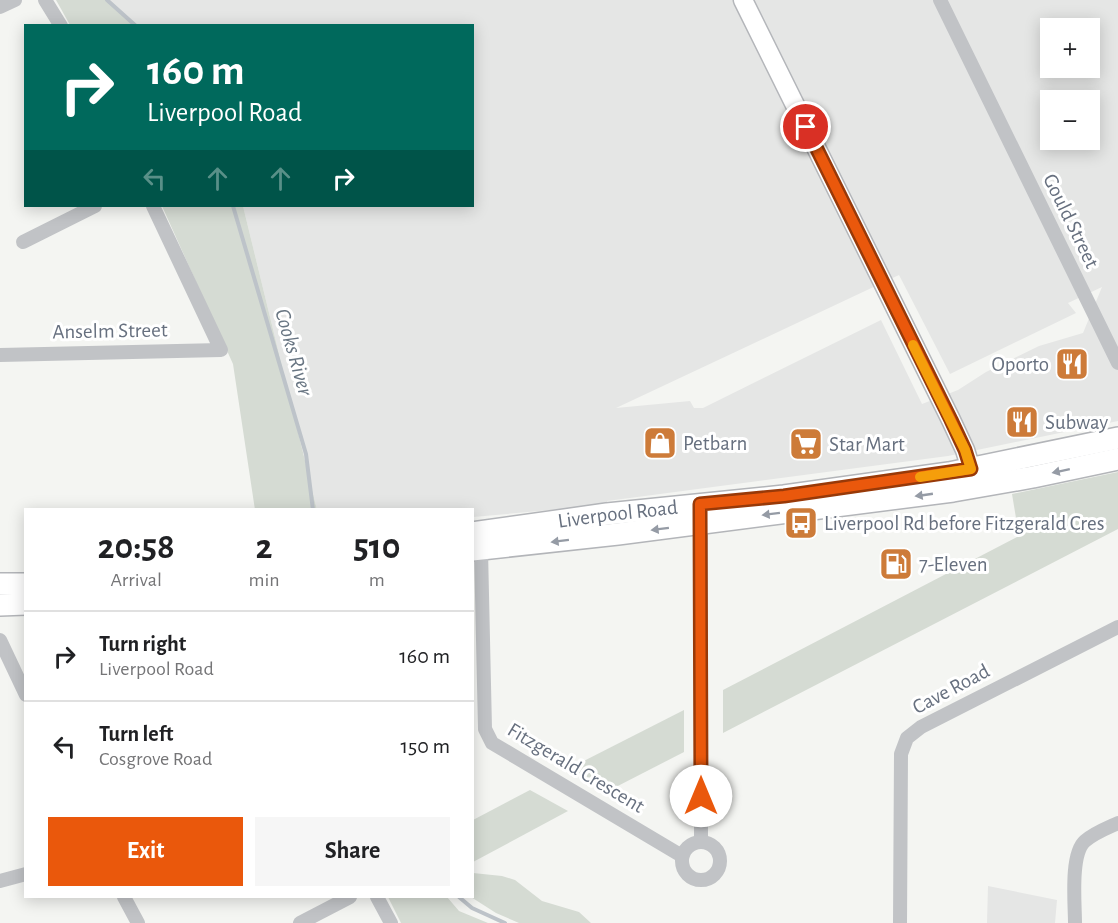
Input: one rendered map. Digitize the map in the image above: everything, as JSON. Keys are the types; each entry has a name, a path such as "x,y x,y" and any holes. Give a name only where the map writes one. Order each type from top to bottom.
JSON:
{"highway":[{"name":"Liverpool Road","path":"974,478 1118,438"},
{"name":"Liverpool Road","path":"475,544 1118,459"},
{"path":"0,604 24,604"}],"main road":[{"path":"743,0 951,420 965,450 974,478"}],"street":[{"path":"0,7 15,0"},
{"path":"45,0 60,24"},
{"name":"Gould Street","path":"940,0 1118,363"},
{"path":"23,242 93,207"},
{"name":"Anselm Street","path":"0,355 221,350 153,207"},
{"path":"682,856 689,846 701,842 701,514"},
{"name":"Fitzgerald Crescent","path":"475,544 484,729 492,743 682,856 684,870 695,879 702,880 715,874 720,861 714,848 701,842"},
{"name":"Cave Road","path":"900,923 901,754 907,738 929,723 1118,627"},
{"path":"0,640 24,691"},
{"path":"1075,923 1078,850 1084,842 1118,823"},
{"path":"0,881 24,875"},
{"path":"125,898 138,923"},
{"path":"300,923 348,898"},
{"path":"378,898 391,923"}],"shaded area":[{"path":"56,0 106,0 137,24 69,24"},
{"path":"107,0 1118,0 1118,421 948,456 607,501 607,505 474,517 474,508 317,508 243,207 474,207 474,24 137,24","holes":["899,275 950,374 1076,313 1068,303 1102,287 1083,333 1039,346 986,372 958,390 922,404 881,320 703,408 694,408 690,401 616,408"]},
{"path":"162,207 243,207 317,508 255,508 233,364"},
{"path":"1118,472 1118,529 723,733 723,690 1019,536 1012,494"},
{"path":"684,710 684,752 610,790 570,768"},
{"path":"530,790 568,811 474,861 474,819"},
{"path":"474,873 515,880 542,901 579,912 591,923 519,923 496,913 473,898"},
{"path":"988,886 1057,900 1055,923 987,923"},
{"path":"388,898 448,898 459,911 488,923 401,923"}],"waterway":[{"name":"Cooks River","path":"107,0 134,24"},
{"name":"Cooks River","path":"233,207 306,454 313,508"},
{"name":"Cooks River","path":"460,898 472,908 505,923"}],"slow traffic":[{"path":"913,345 951,420 971,469 920,477"}],"place":[{"name":"Oporto","path":"1072,364"},
{"name":"Subway","path":"1022,422"},
{"name":"Petbarn","path":"660,443"},
{"name":"Star Mart","path":"806,444"},
{"name":"Liverpool Rd before Fitzgerald Cres","path":"801,523"},
{"name":"7-Eleven","path":"896,564"}],"route":[{"path":"701,796 702,524 700,504 784,496 971,469 951,420 806,127"}]}
